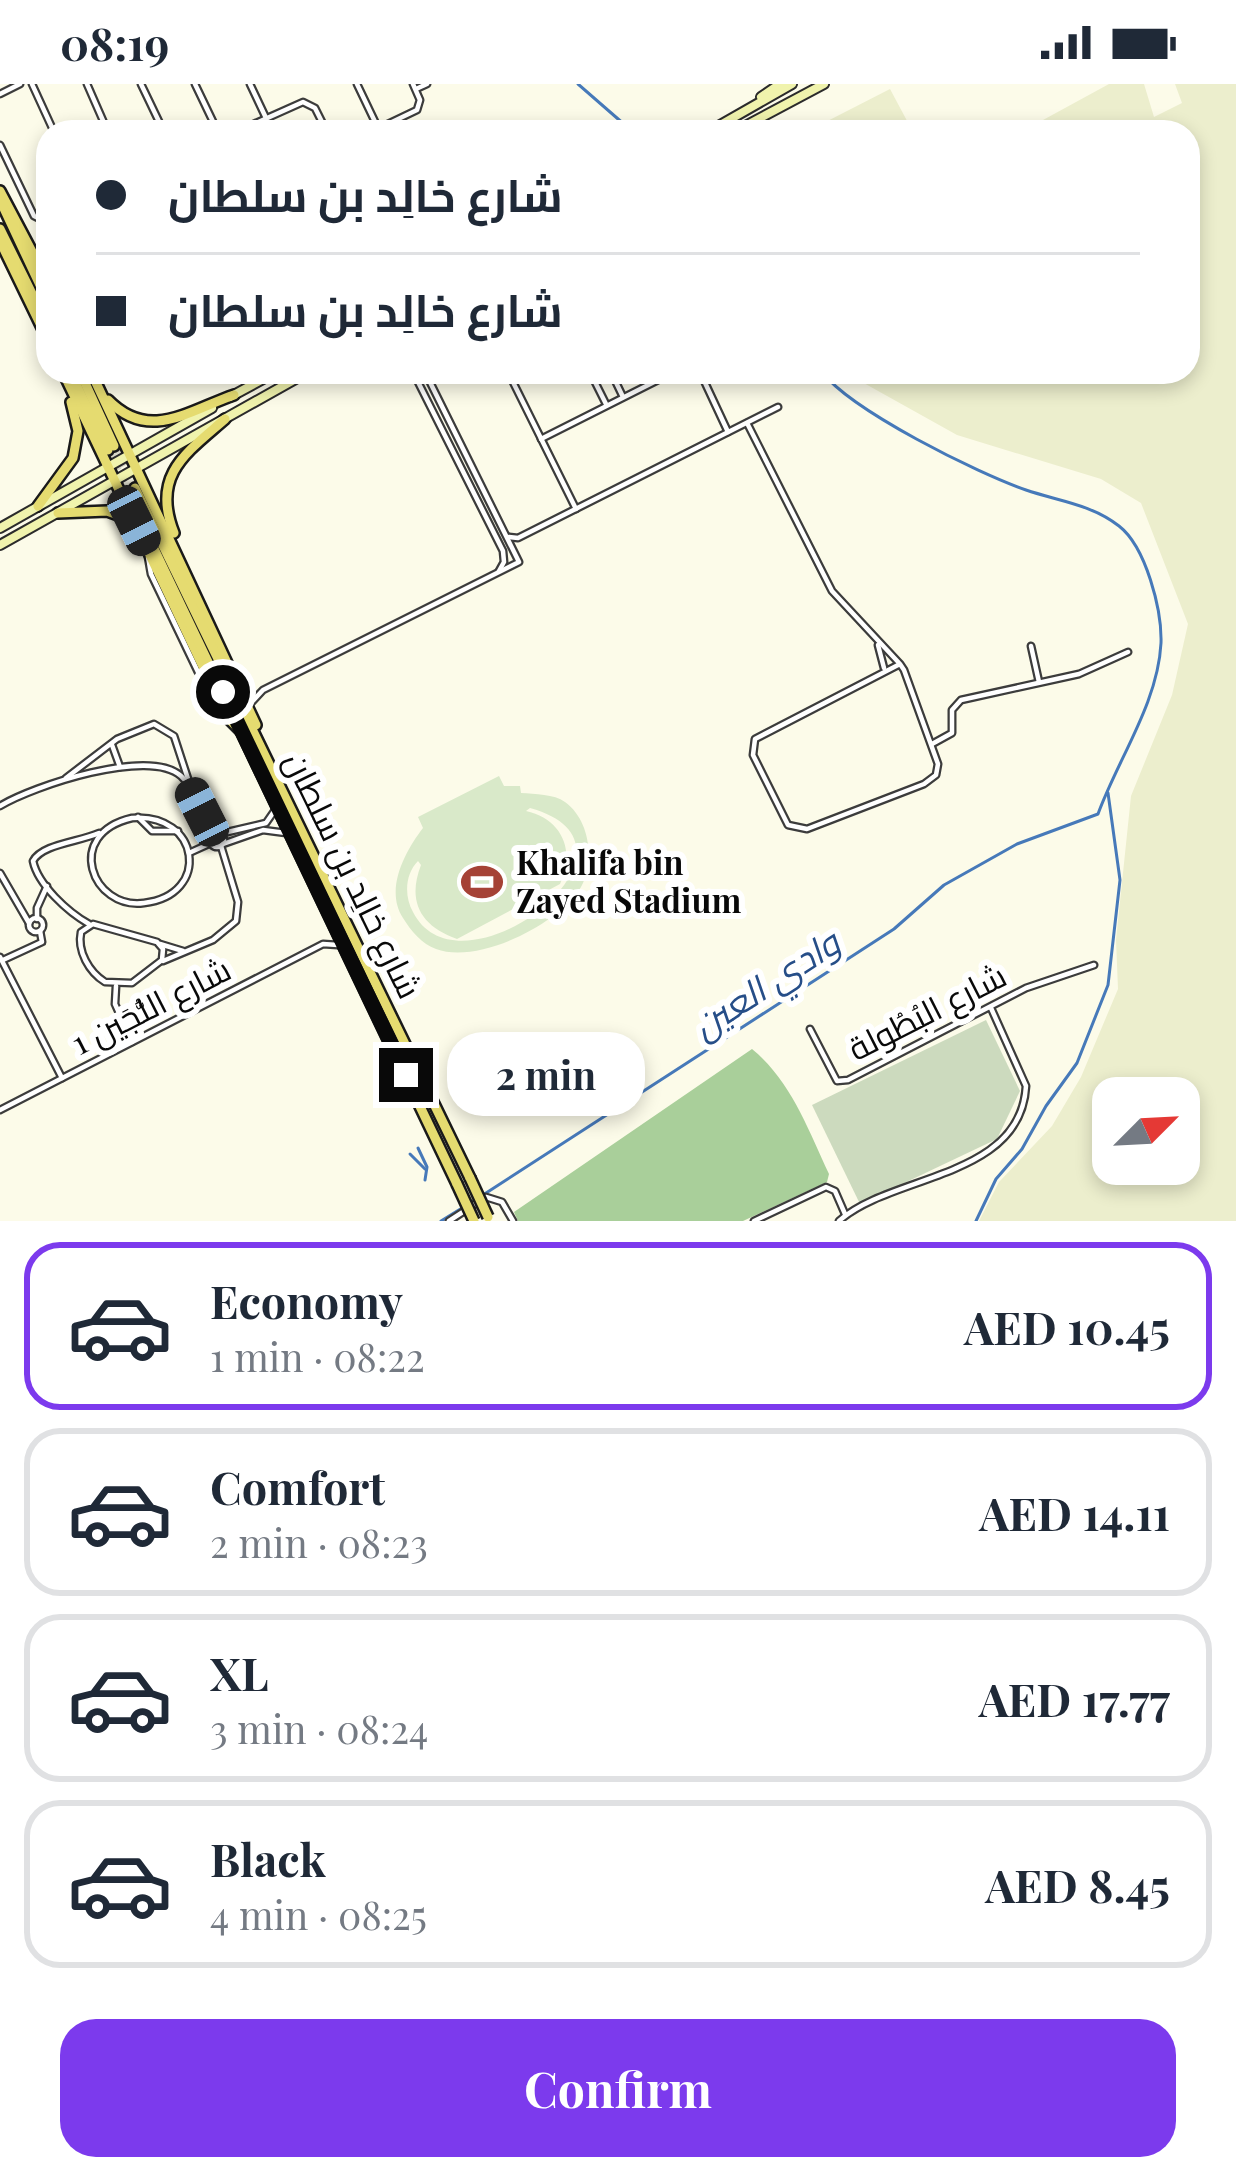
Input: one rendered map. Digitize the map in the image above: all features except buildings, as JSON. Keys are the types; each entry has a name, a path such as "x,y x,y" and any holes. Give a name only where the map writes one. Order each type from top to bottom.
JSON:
{"main road":[{"path":"754,106 780,84"},
{"path":"730,120 792,84"},
{"path":"756,120 824,84"},
{"path":"0,195 36,260"},
{"path":"0,195 36,275"},
{"path":"0,229 36,302"},
{"path":"0,242 36,316"},
{"path":"38,506 76,451 77,425 68,384"},
{"path":"71,384 216,695 229,721 242,732"},
{"path":"72,384 111,448 85,384"},
{"path":"97,384 248,706 269,764"},
{"path":"0,527 254,384"},
{"path":"0,545 287,384"},
{"path":"99,388 126,416 150,423 170,422 234,395"},
{"path":"201,606 169,521 167,490 182,456 225,419"},
{"name":"شارع خالِد بن سلطان","path":"474,1221 131,490 489,1219"},
{"path":"58,513 111,511 134,521"}],"street":[{"path":"0,94 20,84"},
{"path":"32,84 49,120"},
{"path":"87,84 103,120"},
{"path":"141,84 158,120"},
{"path":"195,84 212,120"},
{"path":"250,84 266,118"},
{"path":"357,84 371,120"},
{"path":"396,120 417,110 421,100 415,87 427,84"},
{"path":"262,120 307,102 322,120"},
{"path":"0,145 36,217"},
{"path":"419,384 505,557 514,566"},
{"path":"248,706 263,689 519,560 431,384"},
{"path":"514,384 576,509"},
{"path":"596,384 607,406"},
{"path":"616,384 623,398"},
{"path":"541,439 650,384"},
{"path":"706,384 728,432"},
{"path":"507,536 518,538 778,407"},
{"path":"747,423 832,591 900,664 938,768 928,782 807,829 795,829 785,822 753,755 755,739 900,664"},
{"path":"497,573 518,538"},
{"path":"876,639 885,670"},
{"path":"1031,646 1039,683"},
{"path":"932,744 952,733 952,710 961,700 1086,672 1128,652"},
{"path":"62,782 112,742 144,725 158,725 174,736 190,789"},
{"path":"112,742 113,756 121,767"},
{"path":"170,769 181,754"},
{"path":"84,764 90,775"},
{"path":"0,806 62,782 121,767 170,769 190,789 222,845 237,898 236,921 220,937 160,962 136,980 116,985 93,973 71,913"},
{"path":"211,843 222,845 266,823 276,805"},
{"path":"138,817 152,831 178,831"},
{"path":"100,832 91,851 103,888 116,898 135,904 159,899 177,889 189,870 190,853 178,831 161,821 138,817 118,821 76,844 36,853 34,870 71,913 89,924 124,930 183,951"},
{"path":"216,834 273,829 291,836"},
{"path":"190,853 211,843 216,834"},
{"path":"76,844 91,851"},
{"path":"0,873 32,931 40,931"},
{"path":"37,919 47,885"},
{"path":"19,906 59,900"},
{"path":"29,923 37,919"},
{"path":"37,919 43,924 42,942 1,958 62,1078"},
{"path":"79,939 89,924"},
{"path":"334,925 323,944 344,946"},
{"path":"160,944 164,952 160,962"},
{"name":"شارع اللُّجَين 1","path":"0,1110 323,944"},
{"name":"شارع البُطُولة","path":"810,1028 831,1074 842,1081 1033,985 1094,965"},
{"path":"116,985 115,1004 132,1042"},
{"path":"839,1221 1003,1143 1027,1091 991,1008"},
{"path":"754,1221 826,1187 835,1191 846,1215"},
{"path":"449,1221 486,1197 502,1202 513,1221"}],"green space":[{"path":"1109,84 1144,84 1154,117 1182,103 1175,84 1236,84 1236,1221 979,1221 999,1182 1052,1126 1081,1077 1118,989 1116,940 1131,796 1172,695 1188,624 1141,503 1101,479 957,435 866,384 1200,384 1200,120 1043,120"},
{"path":"890,89 907,120 829,120"},
{"path":"499,776 504,786 555,797 573,810 588,842 585,877 555,915 516,938 473,951 436,949 410,928 396,895 404,858 423,828 418,817","holes":["530,808 567,827 577,853 566,882 541,909 507,930 458,939 560,884 566,860 562,838 549,821 526,811","418,861 420,911 434,927 455,938 437,936 413,912 408,899 408,879"]},
{"path":"986,1020 1020,1091 997,1139 860,1204 812,1105"},
{"path":"752,1049 778,1076 797,1107 829,1174 827,1182 743,1221 518,1221 514,1212"}],"waterway":[{"name":"وادي العين","path":"578,84 619,120"},
{"name":"وادي العين","path":"483,1195 894,929 944,885 1017,844 1098,814 1145,709 1158,665 1161,629 1150,580 1129,536 1097,513 1004,482 948,455 833,384"},
{"name":"وادي العين","path":"976,1221 996,1179 1022,1149 1077,1063 1108,985 1120,880 1108,793"},
{"path":"418,1148 427,1167 425,1180"},
{"path":"410,1154 425,1169"},
{"name":"وادي العين","path":"441,1221 475,1200"}],"tunnel":[{"path":"114,446 135,488"},
{"path":"108,450 127,492"}],"place":[{"name":"Khalifa bin Zayed Stadium","path":"482,882"}],"route":[{"path":"223,692 406,1075"}]}
